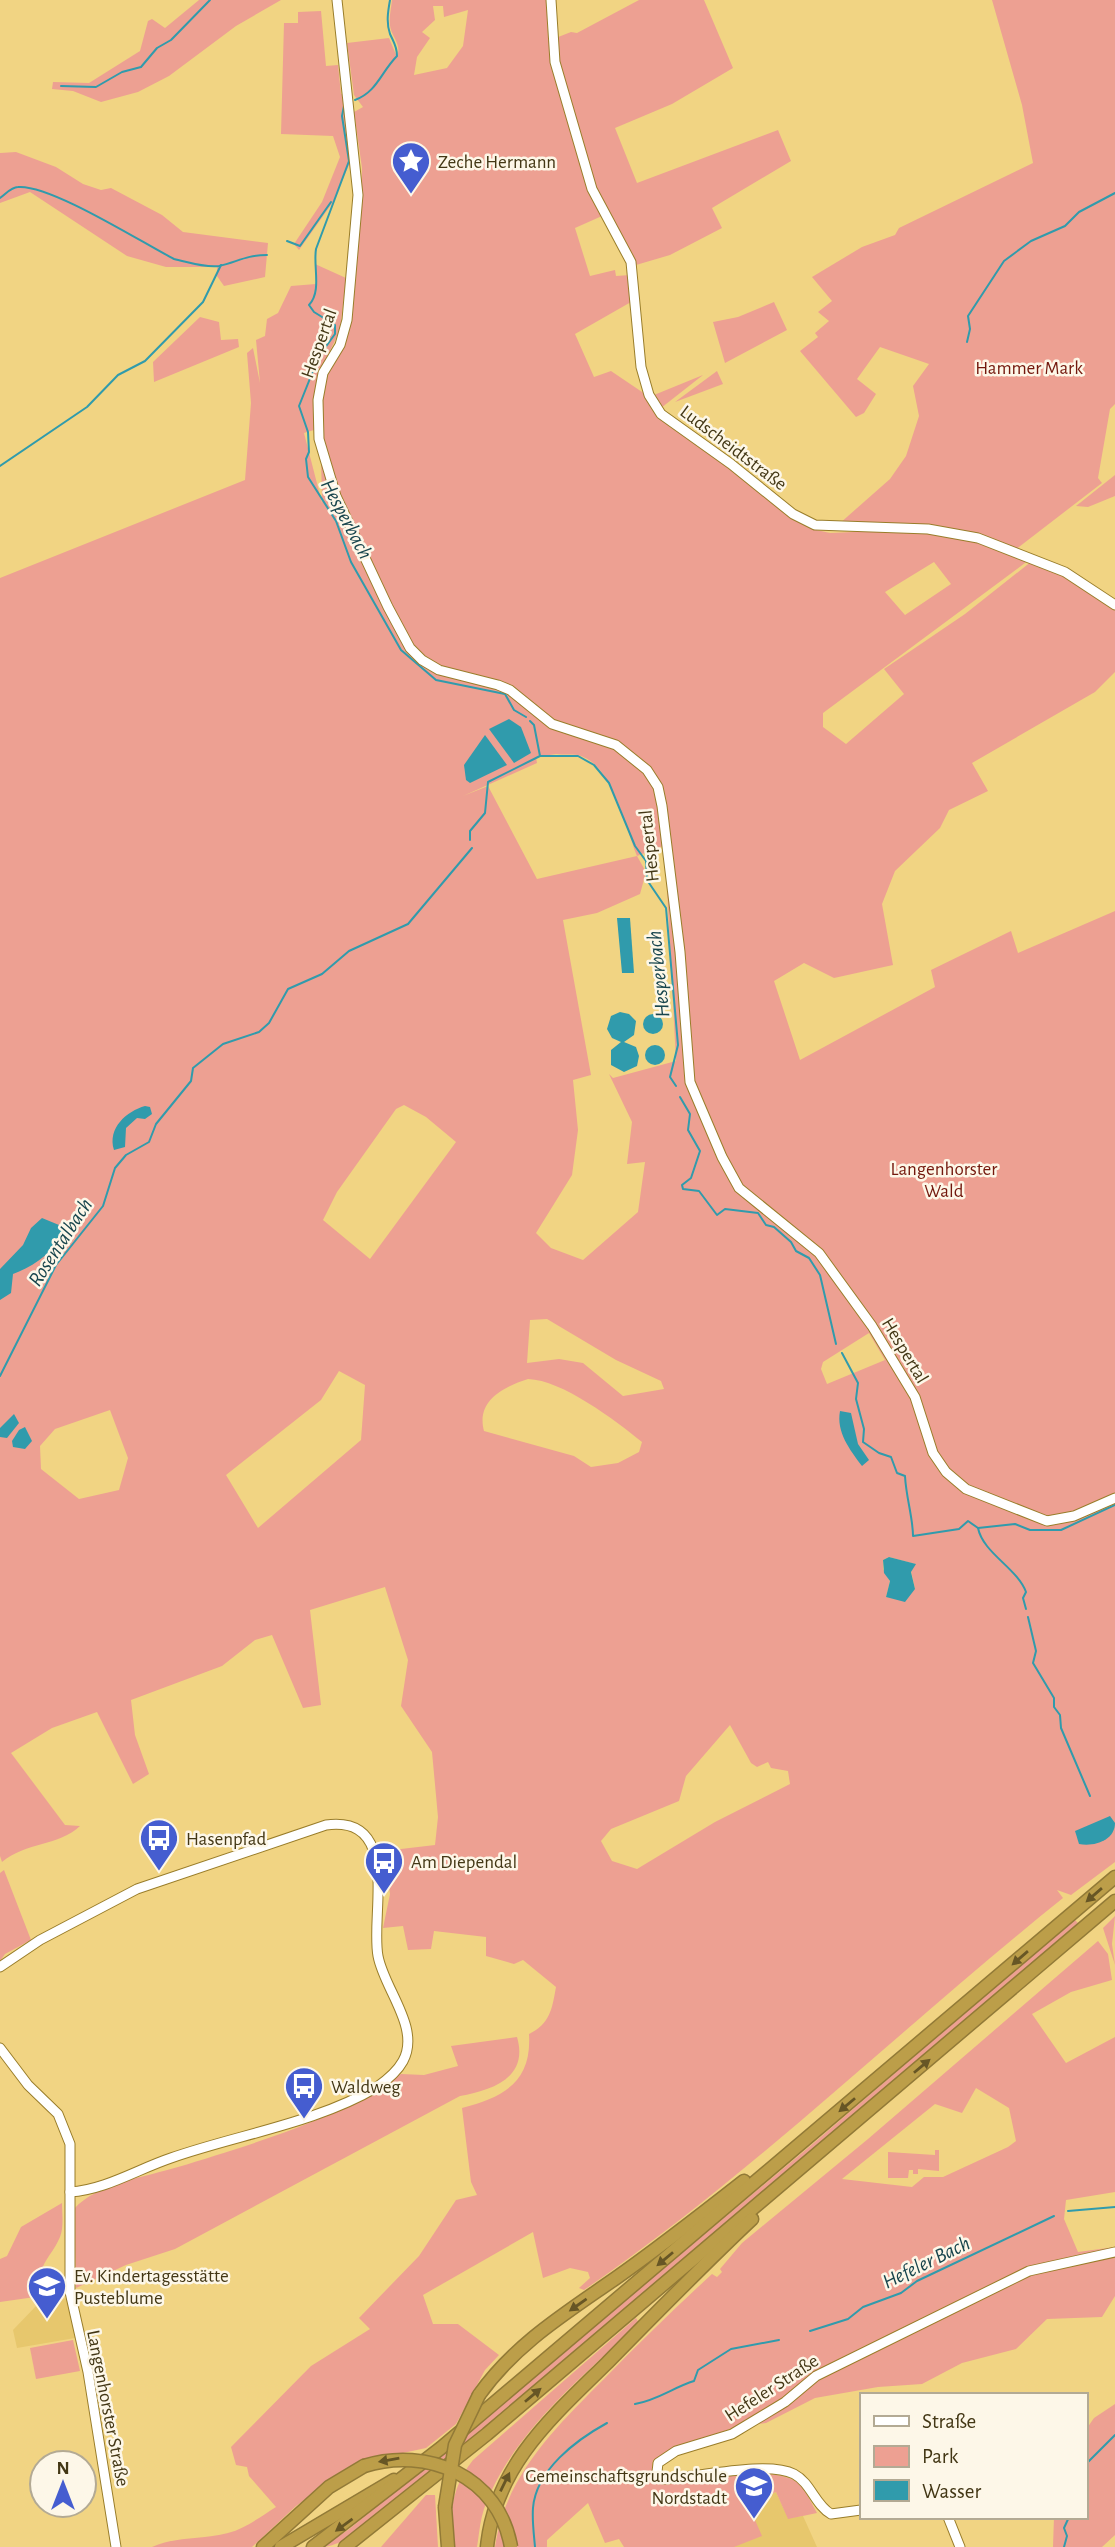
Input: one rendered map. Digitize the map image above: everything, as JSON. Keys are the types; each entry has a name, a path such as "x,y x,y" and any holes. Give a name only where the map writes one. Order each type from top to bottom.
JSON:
{"highway":[{"path":"313,2547 413,2471 1115,1877"},
{"path":"345,2547 425,2486 1115,1901"},
{"path":"448,2547 445,2507 455,2445 479,2395 515,2351 673,2237 779,2153 811,2135"},
{"path":"487,2547 495,2503 508,2475 531,2441 656,2311 790,2184 794,2174"},
{"path":"263,2547 329,2487 364,2466 381,2461 413,2459 439,2464 462,2474 482,2491 498,2511 511,2547"},
{"path":"281,2547 382,2486 413,2471"},
{"path":"360,2547 403,2512 425,2486"}],"main road":[{"name":"Hespertal","path":"337,0 358,195 349,308 340,345 323,373 320,384 319,439 335,496 388,607 410,648 422,660 439,670 510,690 552,724 600,738 623,750 653,778 662,806 680,952 686,1056 694,1096 739,1188 819,1253 872,1326 915,1397 933,1453 946,1472 966,1489 1047,1521 1074,1516 1115,1498"},
{"name":"Ludscheidtstraße","path":"551,0 555,62 592,189 631,262 645,384 656,408 668,421 731,464 793,514 815,526 928,529 978,538 1065,572 1115,605"},
{"path":"0,1967 40,1940 158,1880 326,1825 342,1826 359,1832 377,1857 377,1954 384,1979 407,2031 406,2054 396,2071 377,2087 335,2105 168,2159 98,2187 70,2192"},
{"name":"Langenhorster Straße","path":"0,2048 23,2079 58,2114 70,2144 71,2303 88,2372 117,2547"},
{"name":"Hefeler Straße","path":"860,2510 831,2514 821,2507 798,2477 787,2472 735,2471 663,2479 657,2472 658,2463 665,2455 739,2431 785,2402 816,2376 1029,2271 1115,2252"},
{"path":"949,2519 960,2547"}],"shaded area":[{"name":"Ev. Kindertagesstätte Pusteblume","path":"67,2298 75,2338 17,2348 13,2330 38,2304"},
{"name":"Gemeinschaftsgrundschule Nordstadt","path":"776,2492 788,2518 803,2516 817,2547 652,2547"}],"green space":[{"path":"199,0 281,0 236,26 169,76 138,92 101,102 73,91 52,89 53,82 89,83 140,51 148,21 152,19 165,28"},
{"name":"Langenhorster Wald","path":"392,0 547,0 548,41 571,32 577,33 639,0 704,0 733,68 672,104 615,128 637,183 778,130 791,161 712,208 722,228 670,255 636,265 602,216 575,228 590,276 615,270 616,276 630,275 631,302 575,334 594,377 611,371 645,394 670,427 734,470 796,521 812,529 830,533 901,530 959,536 1029,560 823,713 823,727 846,744 904,694 884,669 965,614 1032,561 1064,573 1115,607 1115,672 1095,692 972,763 988,791 949,810 940,828 895,871 882,904 893,965 834,978 804,963 774,981 800,1060 935,987 931,970 1011,931 1018,953 1115,911 1115,1862 1071,1895 1057,1890 1063,1898 768,2149 647,2245 584,2290 579,2288 590,2278 588,2272 570,2268 543,2278 533,2232 423,2295 433,2324 458,2324 499,2355 485,2370 456,2424 426,2448 366,2461 336,2477 296,2506 252,2547 152,2547 171,2541 235,2531 276,2507 249,2476 247,2467 236,2465 231,2447 311,2366 370,2329 359,2318 419,2256 456,2200 477,2195 471,2182 462,2108 491,2099 520,2076 529,2051 529,2034 546,2021 556,1987 523,1960 514,1964 486,1956 486,1937 434,1931 431,1949 408,1950 403,1926 383,1928 390,1894 384,1851 435,1845 438,1817 432,1752 401,1706 408,1660 385,1587 310,1610 321,1705 303,1708 272,1635 255,1640 222,1666 131,1700 135,1735 149,1774 133,1784 97,1712 52,1728 11,1753 65,1825 80,1826 62,1837 21,1851 2,1862 0,1856 0,578 245,480 251,403 247,353 253,348 260,383 256,340 265,336 267,319 278,313 291,286 316,284 315,264 346,278 340,330 317,378 314,430 304,433 322,503 321,420 324,388 329,366 351,322 361,199 362,168 354,112 363,107 354,95 347,43 389,38 397,57 398,46 390,22","holes":["433,6 443,6 444,17 468,10 463,46 447,68 414,75 417,57 430,38 422,32 435,20","934,562 951,584 905,615 885,592","618,746 650,769 663,812 676,1061 613,1078 609,1074 632,1122 627,1164 645,1162 638,1212 583,1260 551,1248 536,1233 572,1175 578,1130 573,1080 591,1075 563,920 597,913 640,894 646,872 637,856 663,846 656,791 649,770","578,755 590,760 608,783 616,797 637,856 537,879 488,786 463,796 537,763 536,757","404,1105 426,1117 456,1142 370,1259 323,1220 337,1192 396,1109","547,1319 616,1360 661,1381 664,1389 623,1396 583,1363 559,1359 527,1363 530,1320","869,1333 885,1360 827,1384 821,1369 823,1362","339,1371 365,1385 361,1440 258,1528 226,1475 321,1400","528,1379 542,1381 572,1394 642,1442 639,1452 618,1463 591,1467 574,1456 484,1431 484,1411 488,1403 509,1386","110,1410 128,1458 119,1490 79,1499 41,1469 40,1446 55,1429","889,1557 915,1564 911,1571 915,1589 886,1597 890,1581 883,1569 883,1560","730,1725 751,1763 757,1767 768,1762 771,1768 788,1771 790,1784 715,1822 637,1869 612,1861 601,1841 611,1829 679,1801 686,1776"]},
{"name":"Hammer Mark","path":"992,0 1115,0 1115,404 1110,409 1098,478 1102,483 1015,550 904,524 839,524 890,479 906,456 919,416 913,386 929,364 880,347 857,379 876,394 864,413 856,417 800,351 818,337 815,333 829,321 818,312 832,301 812,277 862,247 895,235 899,228 1033,163 1022,105"},
{"path":"321,11 326,66 338,65 341,94 346,93 353,165 349,165 333,202 299,250 294,244 322,202 340,157 333,136 281,134 284,23 298,23 298,12"},
{"path":"16,152 56,167 83,184 101,190 111,188 162,215 183,232 268,243 265,277 224,286 217,276 217,267 166,267 127,256 30,192 0,203 0,153"},
{"path":"774,302 787,330 725,363 713,322 738,317"},
{"path":"200,317 219,322 221,340 238,339 239,347 154,382 153,362"},
{"path":"717,371 723,384 675,402"},
{"path":"703,375 661,408 654,395"},
{"path":"1115,475 1115,496 1088,507 1076,506"},
{"path":"4,1870 31,1940 5,1954 0,1961 0,1873"},
{"path":"1115,1916 1112,1944 1115,1965 1103,1928"},
{"path":"1074,1919 1079,1924 428,2477 361,2530 333,2545 321,2547 348,2530 474,2427 809,2147"},
{"path":"1098,1941 1108,1954 1112,1980 1071,1992 1032,2014 1066,2063 1115,2037 1115,2192 1066,2200 1064,2219 1078,2252 1115,2247 1115,2296 1102,2317 1047,2319 1016,2349 962,2363 922,2384 878,2387 815,2398 766,2423 732,2428 653,2460 652,2472 661,2482 755,2474 789,2478 800,2485 817,2513 788,2519 776,2492 748,2504 762,2536 734,2547 624,2547 619,2539 605,2543 588,2503 547,2540 547,2547 514,2547 504,2543 504,2547 495,2547 509,2498 521,2476 568,2416 698,2287 712,2274 717,2277 722,2272 720,2269 742,2243 868,2139","holes":["976,2088 1009,2108 1016,2141 943,2177 924,2177 912,2187 842,2179 935,2104 962,2113"]},
{"path":"517,2037 518,2063 505,2080 495,2086 460,2096 175,2249 126,2265 76,2288 74,2209 95,2193 294,2129 353,2104 401,2074 424,2075 458,2066 451,2046"},
{"path":"935,2150 939,2150 939,2171 918,2169 918,2174 913,2174 913,2170 909,2170 908,2178 888,2178 888,2152 935,2155"},
{"path":"62,2203 61,2233 41,2273 47,2287 56,2294 0,2302 0,2259 7,2256 21,2227"},
{"path":"636,2318 639,2323 572,2386 530,2431 512,2455 496,2481 484,2509 477,2547 454,2547 451,2523 453,2501 456,2490 473,2460"},
{"path":"73,2340 80,2371 36,2379 30,2348"},
{"path":"1115,2404 1115,2535 1102,2547 1053,2547 1054,2519 1087,2519 1087,2428 1094,2418"},
{"path":"426,2495 435,2495 438,2547 381,2547"}],"water":[{"path":"509,719 521,727 531,753 514,763 489,729"},
{"path":"485,735 507,765 470,783 466,780 464,765"},
{"path":"617,918 630,918 634,973 622,973"},
{"path":"620,1012 629,1014 636,1021 634,1035 624,1042 636,1047 639,1056 637,1066 624,1072 611,1065 611,1050 621,1042 612,1038 607,1029 611,1016"},
{"path":"649,1014 657,1014 663,1024 657,1034 649,1034 643,1028 643,1020"},
{"path":"651,1045 659,1045 665,1055 659,1065 651,1065 645,1059 645,1051"},
{"path":"145,1106 150,1107 152,1114 145,1119 137,1118 126,1128 125,1147 114,1150 113,1135 120,1122 125,1116"},
{"path":"42,1218 59,1225 65,1232 43,1258 13,1274 11,1293 0,1300 0,1269 23,1245 31,1228"},
{"path":"840,1411 851,1413 858,1444 869,1460 862,1466 842,1433"},
{"path":"14,1414 19,1423 7,1438 0,1437 0,1428"},
{"path":"25,1427 32,1441 25,1449 13,1447 12,1441 19,1430"},
{"path":"889,1557 916,1564 911,1572 915,1589 905,1602 886,1597 890,1581 884,1573 883,1560"},
{"path":"1110,1816 1115,1823 1108,1838 1097,1843 1079,1844 1075,1831"}],"waterway":[{"path":"61,86 96,87 122,72 141,67 157,48 171,40 210,0"},
{"name":"Hesperbach","path":"355,100 374,87 397,56 388,26 390,0"},
{"name":"Hesperbach","path":"344,106 342,116 349,161 316,249 316,286 309,305 314,312 335,325 335,334 319,356 299,406 308,432 308,477 336,521 351,562 401,650 436,680 505,694 514,710 526,717"},
{"path":"0,198 18,187 51,195 73,204 174,259 196,264 219,266 247,257 267,255"},
{"path":"967,342 970,329 968,316 1004,261 1031,241 1065,226 1079,212 1115,193"},
{"path":"287,241 300,246 331,202"},
{"path":"0,466 87,407 118,375 145,361 203,302 221,265"},
{"path":"470,840 470,831 485,813 488,782 540,756 534,725 530,721"},
{"name":"Hesperbach","path":"540,756 578,756 594,765 609,783 635,846 646,861 647,880 666,908 678,1045 670,1077 676,1086"},
{"name":"Rosentalbach","path":"0,1376 56,1265 103,1206 115,1168 126,1155 149,1142 156,1124 191,1081 193,1068 223,1044 259,1032 269,1023 288,989 322,974 349,951 408,924 472,848"},
{"name":"Hesperbach","path":"680,1097 690,1114 688,1130 700,1151 691,1178 682,1185 683,1189 699,1191 717,1215 725,1209 758,1213 766,1225 774,1227 791,1242 796,1251 809,1258 820,1275 836,1344"},
{"name":"Hesperbach","path":"842,1353 858,1383 856,1399 864,1429 863,1442 879,1453 891,1457 897,1473 905,1476 913,1536 959,1529 968,1521 978,1528 1015,1524 1030,1530 1061,1530 1115,1505"},
{"path":"978,1528 986,1545 1022,1583 1026,1592 1023,1598 1026,1609"},
{"path":"1028,1617 1036,1651 1033,1663 1054,1698 1061,1728 1090,1796"},
{"name":"Hefeler Bach","path":"1068,2211 1115,2207"},
{"name":"Hefeler Bach","path":"810,2331 848,2319 863,2307 901,2293 917,2281 1054,2216"},
{"name":"Hefeler Bach","path":"635,2404 694,2381 698,2370 731,2349 779,2340"},
{"name":"Hefeler Bach","path":"535,2547 533,2508 541,2481 571,2447 607,2423"},
{"path":"1087,2463 1115,2435"},
{"path":"1064,2547 1067,2536 1064,2528 1068,2519"}],"place":[{"name":"Zeche Hermann","path":"411,195"},
{"name":"Hasenpfad","path":"159,1872"},
{"name":"Am Diependal","path":"384,1895"},
{"name":"Waldweg","path":"304,2120"},
{"name":"Ev. Kindertagesstätte Pusteblume","path":"47,2320"},
{"name":"Gemeinschaftsgrundschule Nordstadt","path":"754,2520"}]}
